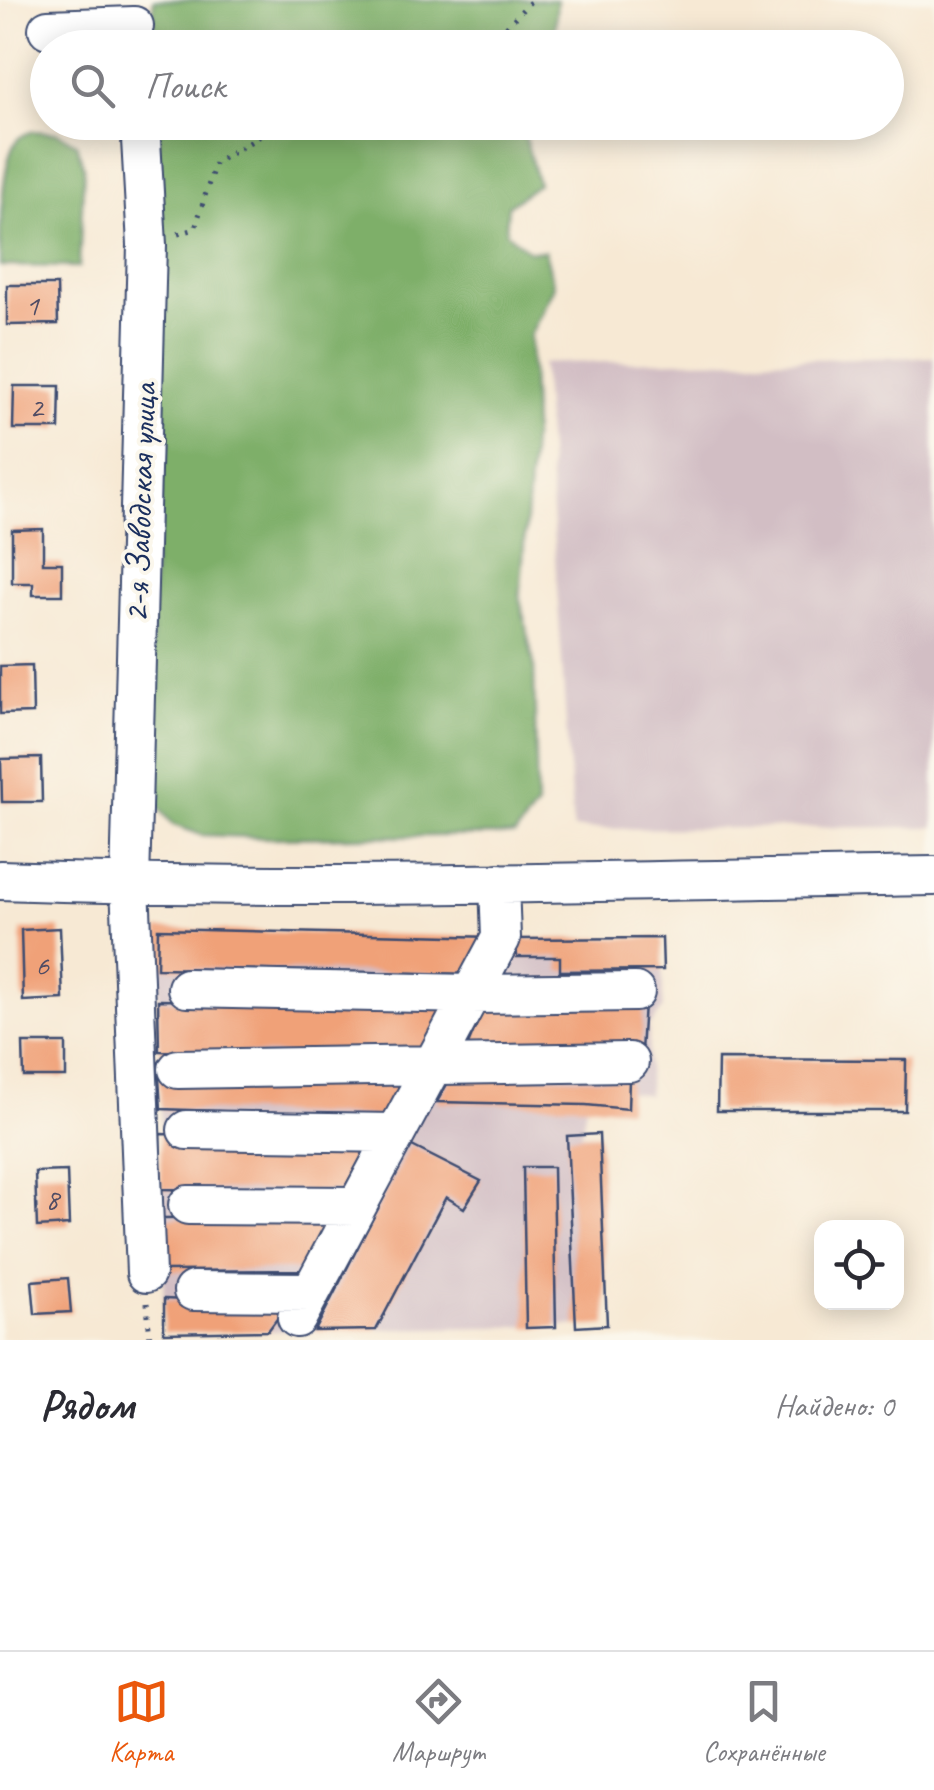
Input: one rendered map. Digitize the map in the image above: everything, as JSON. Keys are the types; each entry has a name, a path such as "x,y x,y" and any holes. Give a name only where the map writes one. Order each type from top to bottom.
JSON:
{"street":[{"path":"48,29 134,24"},
{"name":"2-я Заводская улица","path":"141,140 147,245 130,884 146,1273"},
{"path":"0,880 130,884 499,883 934,876"},
{"path":"193,1291 304,1305 501,938 499,883"},
{"path":"187,988 471,994 635,992"},
{"path":"178,1070 628,1062"},
{"path":"187,1130 396,1133"},
{"path":"188,1205 357,1206"}],"path":[{"path":"503,30 532,0"},
{"path":"147,245 195,229 216,163 254,140"}],"shaded area":[{"path":"934,357 934,827 573,829 542,363"},
{"path":"158,929 517,939 662,938 663,1008 649,1027 648,1095 628,1092 628,1109 586,1105 581,1134 599,1134 607,1325 164,1333"}],"green space":[{"path":"153,0 557,0 554,30 154,30"},
{"path":"30,133 30,140 76,143 84,168 79,267 0,266 2,198 8,162 19,138"},
{"path":"159,140 526,140 538,184 508,206 506,232 529,251 545,251 554,286 530,336 533,427 520,599 534,664 537,806 515,835 269,838 202,835 173,825 150,797"}],"building":[{"path":"7,285 57,285 58,324 7,325"},
{"path":"14,386 60,386 59,429 13,429"},
{"path":"43,529 43,563 62,563 62,595 33,595 33,583 12,583 12,530"},
{"path":"32,665 33,713 0,714 0,666"},
{"path":"41,758 42,802 2,802 1,759"},
{"path":"60,928 63,999 23,1001 21,930"},
{"path":"158,929 493,937 474,974 157,968"},
{"path":"662,938 663,970 560,971 560,957 517,957 516,939"},
{"path":"487,999 644,1003 641,1052 465,1052"},
{"path":"158,1000 452,1005 423,1058 159,1051"},
{"path":"23,1043 66,1043 66,1077 24,1077"},
{"path":"718,1059 906,1060 905,1111 717,1111"},
{"path":"454,1072 629,1080 628,1109 437,1102"},
{"path":"159,1078 409,1083 389,1117 161,1109"},
{"path":"160,1134 370,1142 342,1192 161,1189"},
{"path":"599,1134 607,1325 576,1327 567,1136"},
{"path":"410,1145 481,1181 464,1208 446,1197 376,1330 315,1331"},
{"path":"523,1167 553,1167 556,1327 526,1328"},
{"path":"67,1171 69,1225 37,1227 35,1172"},
{"path":"321,1217 332,1226 309,1270 163,1271 162,1218"},
{"path":"68,1278 71,1312 35,1314 32,1281"},
{"path":"164,1299 271,1304 282,1312 268,1331 164,1333"}]}
